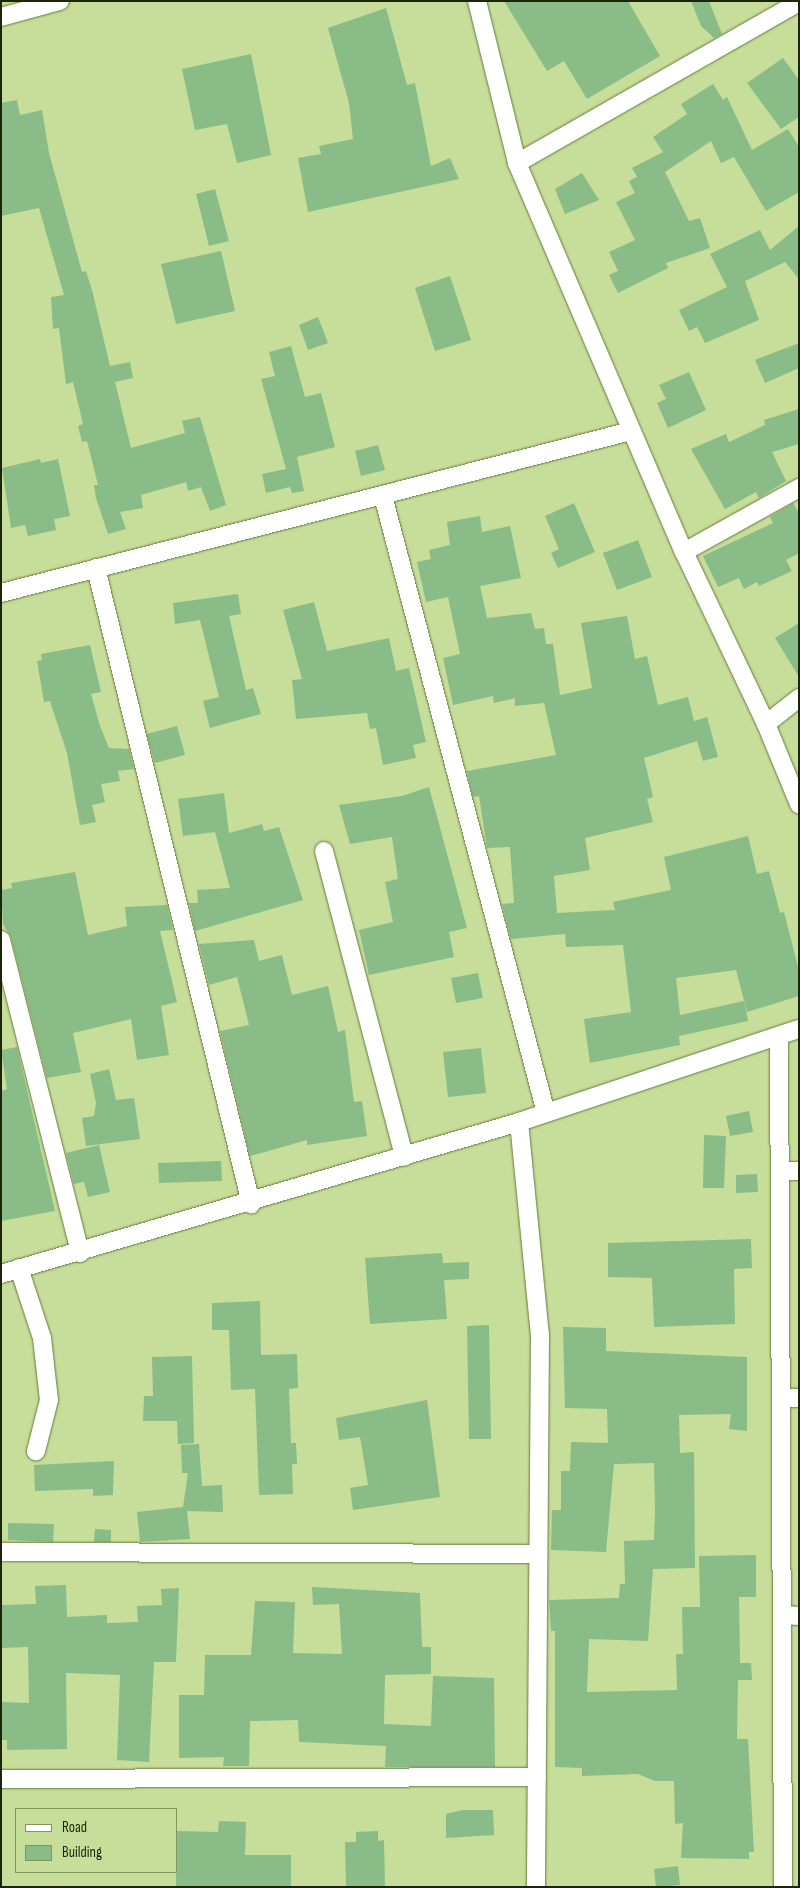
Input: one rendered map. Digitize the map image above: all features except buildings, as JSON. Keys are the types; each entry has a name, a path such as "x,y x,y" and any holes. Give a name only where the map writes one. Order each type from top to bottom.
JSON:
{"street":[{"path":"1,17 60,1"},
{"path":"477,1 517,163 684,552 766,724 799,804"},
{"path":"517,163 799,2"},
{"path":"1,593 631,431"},
{"path":"684,552 799,488"},
{"path":"383,496 546,1113"},
{"path":"96,568 251,1204"},
{"path":"766,724 799,698"},
{"path":"324,851 404,1157"},
{"path":"1,940 80,1253"},
{"path":"1,1274 251,1204 519,1122 799,1029"},
{"path":"778,1037 781,1398 790,1615 791,1836 783,1887"},
{"path":"519,1122 540,1335 536,1887"},
{"path":"780,1171 799,1170"},
{"path":"19,1268 42,1338 49,1400 36,1451"},
{"path":"781,1398 799,1398"},
{"path":"1,1552 538,1554"},
{"path":"1,1779 536,1777"}]}
